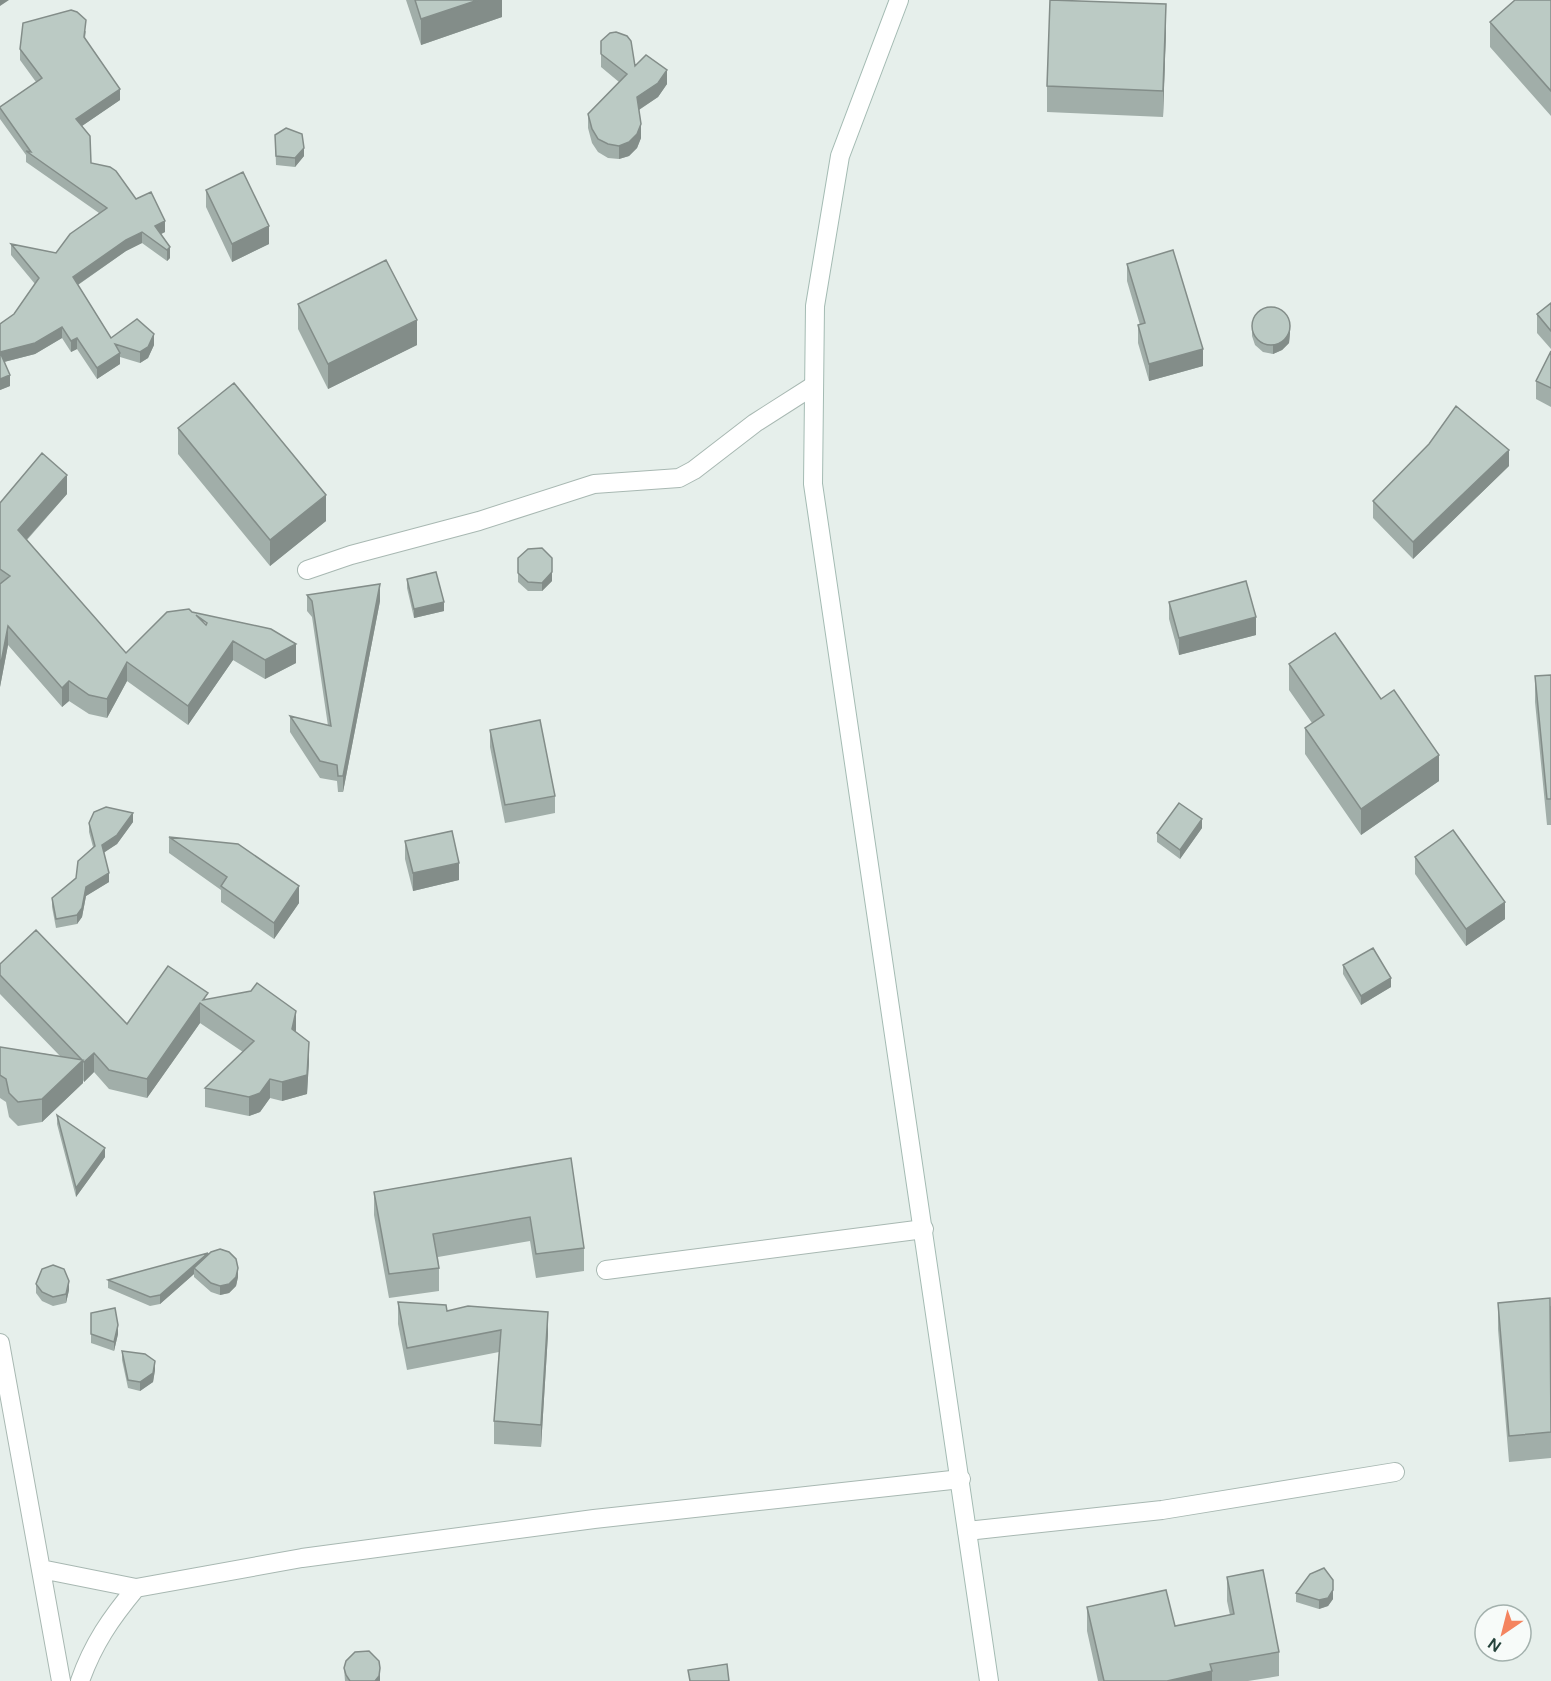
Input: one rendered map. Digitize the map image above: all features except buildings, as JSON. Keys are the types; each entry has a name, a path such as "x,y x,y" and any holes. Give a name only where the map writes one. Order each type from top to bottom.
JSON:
{"street":[{"path":"899,0 840,156 814,306 813,484 989,1681"},
{"path":"307,570 351,555 479,521 594,484 679,478 694,471 755,423 813,386"},
{"path":"606,1270 924,1229"},
{"path":"0,1343 61,1681"},
{"path":"967,1531 1162,1510 1395,1472"},
{"path":"41,1569 136,1588 302,1557 583,1520 961,1479"},
{"path":"80,1681 90,1652 105,1626 136,1588"}]}
